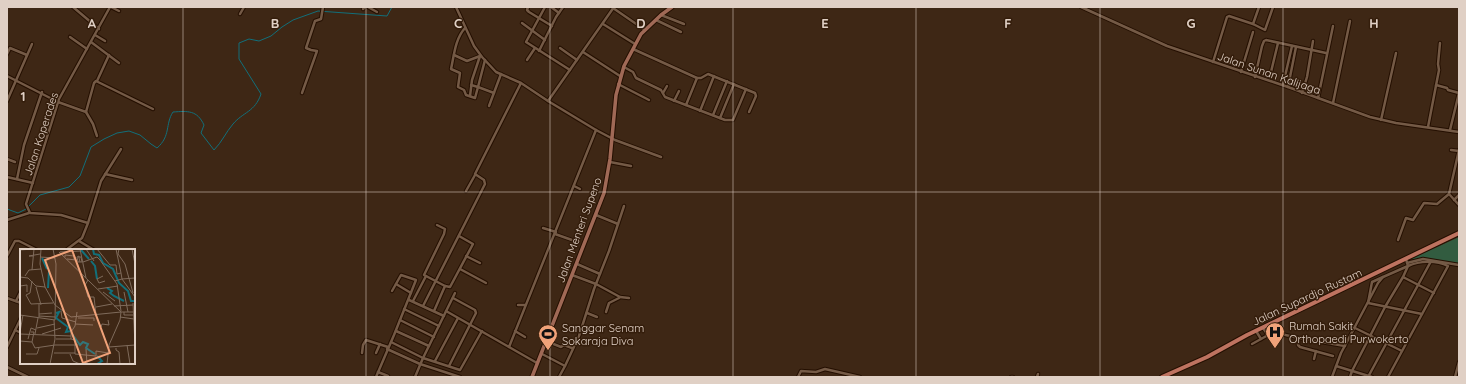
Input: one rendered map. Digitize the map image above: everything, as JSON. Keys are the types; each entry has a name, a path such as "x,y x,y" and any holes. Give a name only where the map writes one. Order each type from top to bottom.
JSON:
{"highway":[{"name":"Jalan Supardjo Rustam","path":"1162,377 1207,357 1256,331 1407,263 1459,233"}],"main road":[{"name":"Jalan Menteri Supeno","path":"532,377 604,193 610,162 616,95 620,76 632,49 645,30 672,7"}],"street":[{"path":"73,7 99,29"},
{"path":"111,7 119,11"},
{"name":"Jalan Koperades","path":"29,212 26,204 58,102 111,7"},
{"path":"240,14 244,7"},
{"path":"368,7 377,12"},
{"path":"456,7 465,28 480,55 496,72 521,83 596,130 612,138 662,157"},
{"path":"528,7 527,11 552,26"},
{"path":"526,42 545,7"},
{"path":"551,7 559,13"},
{"path":"539,51 563,7"},
{"name":"Jalan Sunan Kalijaga","path":"1082,7 1167,46 1255,77 1283,85 1370,117 1459,132"},
{"path":"1253,24 1259,7"},
{"path":"1213,62 1227,17 1229,16 1253,24 1265,30 1273,7"},
{"path":"548,101 613,8 645,30"},
{"path":"302,92 317,51 308,49 307,46 315,21 321,19 323,10"},
{"path":"661,15 684,24"},
{"path":"655,20 681,32"},
{"path":"1333,103 1350,21"},
{"path":"522,23 545,40"},
{"path":"603,24 635,44"},
{"path":"1318,98 1326,53 1333,26"},
{"path":"465,28 461,33 451,70 460,72 458,87 464,90 465,94 475,98 485,60"},
{"path":"1241,72 1253,32"},
{"path":"95,35 105,41"},
{"path":"70,37 87,49"},
{"path":"521,39 570,70"},
{"path":"1255,77 1264,41 1266,40 1311,51 1326,53"},
{"path":"1302,93 1307,76 1313,41"},
{"path":"91,42 119,63"},
{"path":"1270,76 1278,43"},
{"path":"1428,127 1439,70 1438,64 1440,43"},
{"path":"7,101 32,44"},
{"path":"1283,85 1292,46"},
{"path":"1288,87 1296,47"},
{"path":"7,54 9,48 27,55"},
{"path":"528,60 535,48"},
{"path":"560,48 577,60"},
{"path":"632,49 697,78 701,78 708,74 756,94 749,112"},
{"path":"583,52 620,76"},
{"path":"1381,120 1396,53"},
{"path":"86,112 94,83 97,81 109,55"},
{"path":"454,55 467,61 480,55"},
{"path":"470,96 471,85 480,55"},
{"path":"1289,58 1294,59"},
{"path":"624,66 633,72 636,78 661,90 663,94 674,101 720,118 733,120 746,89"},
{"path":"1286,70 1291,71"},
{"path":"489,106 501,74"},
{"path":"7,76 42,92 58,102 86,112 93,124 97,136"},
{"path":"700,111 714,76"},
{"path":"686,105 697,78"},
{"path":"97,81 153,109"},
{"path":"713,116 727,81"},
{"path":"466,191 521,83"},
{"path":"618,84 649,100"},
{"path":"720,118 734,84"},
{"path":"471,85 494,93"},
{"path":"1436,85 1459,93 1450,130"},
{"path":"663,94 667,86"},
{"path":"674,101 679,91"},
{"path":"17,179 26,140 42,92"},
{"path":"509,347 596,130"},
{"path":"67,249 79,241 83,235 94,208 97,192 105,174 121,149"},
{"path":"1398,240 1406,218 1413,220 1424,203 1437,204 1449,194 1459,156 1459,151 1451,150"},
{"path":"7,159 15,162"},
{"path":"610,162 631,166"},
{"path":"105,174 132,180"},
{"path":"423,306 485,183 484,180 475,175"},
{"path":"7,177 33,183"},
{"path":"574,186 580,189"},
{"path":"1449,194 1459,205"},
{"path":"1454,200 1459,195"},
{"path":"559,377 579,336 624,206"},
{"path":"7,220 29,212 61,215 88,223"},
{"path":"596,215 618,224"},
{"path":"413,301 426,276 424,275 445,232 444,228 437,224"},
{"path":"543,228 572,240"},
{"path":"426,276 435,282 450,287 473,244 459,236"},
{"path":"7,256 15,240 35,249"},
{"path":"79,241 92,249"},
{"path":"466,256 480,263"},
{"path":"1372,282 1407,263 1423,259 1459,265"},
{"path":"1388,377 1448,266 1423,262 1407,263"},
{"path":"1350,377 1385,307 1403,277 1407,263"},
{"path":"1368,376 1430,263"},
{"path":"577,264 600,274"},
{"path":"460,269 486,283"},
{"path":"392,291 402,274 422,283"},
{"path":"572,275 596,284 620,298"},
{"path":"1332,377 1345,346 1376,286 1383,277"},
{"path":"1403,277 1434,293"},
{"path":"376,377 416,280"},
{"path":"1372,282 1376,286"},
{"path":"1368,303 1372,282"},
{"path":"396,284 411,293"},
{"path":"434,311 445,286"},
{"path":"16,301 20,293"},
{"path":"415,377 455,293"},
{"path":"7,298 20,303"},
{"path":"449,366 476,311 453,298"},
{"path":"606,312 609,303 620,298 629,298"},
{"path":"409,300 444,316"},
{"path":"1368,303 1422,314"},
{"path":"518,305 525,305"},
{"path":"404,309 438,326"},
{"path":"446,311 537,363"},
{"path":"587,313 598,317"},
{"path":"435,362 458,318"},
{"path":"400,320 434,337"},
{"path":"7,347 20,322"},
{"path":"1265,327 1269,333 1275,335"},
{"path":"1355,328 1402,351"},
{"path":"15,330 20,332"},
{"path":"396,331 429,346"},
{"path":"391,342 423,358 459,370 462,369 482,331"},
{"path":"515,331 526,337"},
{"path":"1256,331 1261,338"},
{"path":"1252,344 1269,333 1345,346"},
{"path":"479,337 487,335"},
{"path":"1298,338 1298,346 1333,356"},
{"path":"362,353 363,345 366,340 380,344 420,364 460,377"},
{"path":"546,341 561,347 564,345 572,348"},
{"path":"376,353 380,344"},
{"path":"1314,359 1316,351"},
{"path":"542,354 565,366"},
{"path":"1455,377 1459,362"},
{"path":"1336,366 1372,377"},
{"path":"7,367 28,377"},
{"path":"798,377 800,370 816,372 825,369 860,377"},
{"path":"378,372 388,376"}],"green space":[{"path":"1459,237 1459,265 1411,259"}],"waterway":[{"path":"7,209 18,213 26,209 40,195 69,187 80,176 91,147 117,133 129,131 140,135 157,148 164,139 173,112 192,112 198,116 204,125 201,133 214,150 233,124 256,105 261,94 239,59 239,43 249,39 259,41 271,36 293,20 318,11 387,16 392,7"}],"place":[{"name":"Rumah Sakit Orthopaedi Purwokerto","path":"1275,349"},
{"name":"Sanggar Senam Sokaraja Diva","path":"548,351"}]}
